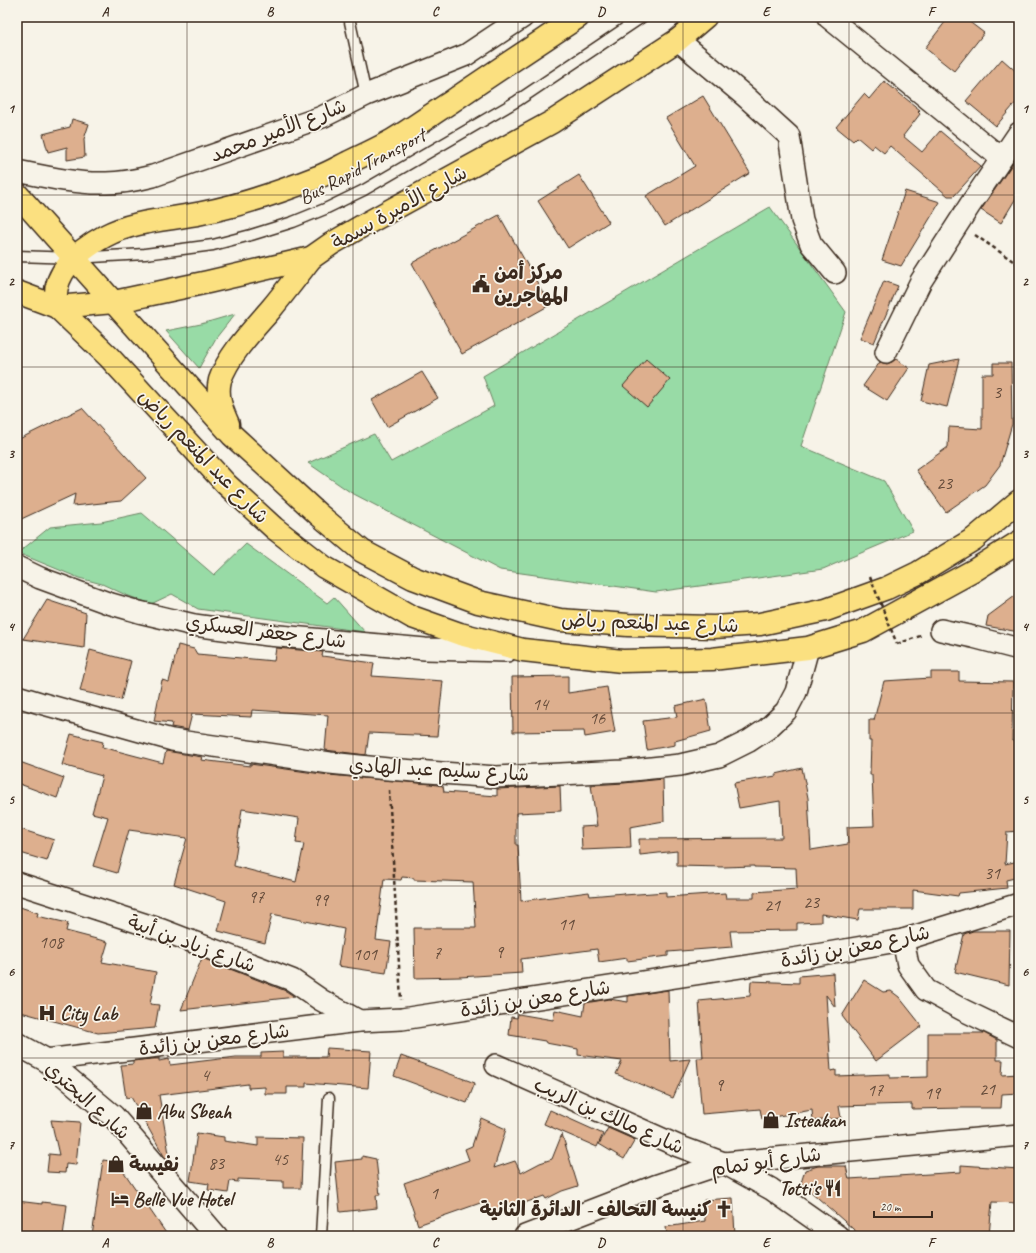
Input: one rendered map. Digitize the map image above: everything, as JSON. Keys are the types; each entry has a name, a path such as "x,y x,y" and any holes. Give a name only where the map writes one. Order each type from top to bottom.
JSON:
{"main road":[{"path":"57,307 55,292 61,274 74,258 105,236 122,228 140,223 202,213 259,198 320,176 392,140 578,17"},
{"name":"شارع الأميرة بسمة","path":"57,307 114,302 311,258 331,244 362,226 552,122 678,40 707,17"},
{"name":"شارع عبد المنعم رياض","path":"17,194 232,435 318,514 362,551 413,578 478,602 560,620 628,625 714,627 760,624 826,610 887,588 918,573 974,539 1019,501"},
{"path":"232,435 222,410 219,395 220,381 229,362 237,351 311,258"},
{"path":"17,292 57,307"},
{"name":"شارع عبد المنعم رياض","path":"57,307 109,357 226,484 274,528 324,567 412,617 460,634 523,650 622,661 712,660 808,648 863,631 973,572 1019,542"}],"street":[{"name":"شارع الأمير محمد","path":"17,171 56,180 106,183 131,181 152,176 322,117 366,95 466,55 524,17"},
{"path":"828,17 1001,158"},
{"path":"678,40 746,97 788,136 802,220 811,244 835,273"},
{"path":"886,352 921,281 1001,158 1019,133"},
{"name":"شارع جعفر العسكري","path":"17,567 40,578 108,603 194,625 268,635 425,649 523,650"},
{"path":"941,630 1019,649"},
{"name":"شارع سليم عبد الهادي","path":"17,696 172,740 330,764 496,777 623,770 680,765 719,756 749,741 767,729 786,711 796,692 808,648"},
{"name":"شارع زياد بن أبية","path":"17,883 162,930 292,980 321,1000 359,1021"},
{"name":"شارع معن بن زائدة","path":"46,1060 359,1021 402,1019 799,958 903,940 1019,904"},
{"path":"903,940 908,965 926,990 1019,1037"},
{"name":"شارع البحتري","path":"17,1044 46,1060 113,1116 216,1236"},
{"name":"شارع مالك بن الريب","path":"496,1066 678,1146 724,1163 771,1189 838,1236"},
{"name":"شارع أبو تمام","path":"525,1236 655,1186 724,1163 1019,1135"}],"lane":[{"name":"Bus Rapid Transport","path":"17,256 74,258 145,254 213,245 293,222 325,209 364,190 517,101 642,17"},
{"path":"350,22 366,95"},
{"path":"321,1236 329,1098"}],"path":[{"path":"958,224 1019,265"},
{"path":"870,577 897,644 941,630"},
{"path":"388,769 402,1019"}],"green space":[{"path":"770,207 846,312 801,446 884,481 913,531 823,569 656,592 500,570 350,492 308,463 374,434 391,462 494,406 483,376"},
{"path":"235,314 216,338 199,368 166,331 201,324"},
{"path":"142,513 214,575 246,544 327,603 334,597 365,632 198,609 172,594 151,604 102,584 79,578 18,553 50,527 101,522"}],"building":[{"path":"949,17 963,17 984,33 954,71 925,48"},
{"path":"1002,59 1019,74 1019,99 996,126 966,101"},
{"path":"884,81 920,110 918,112 920,114 903,136 922,152 940,131 981,166 954,196 948,196 890,146 884,153 874,145 871,149 857,137 853,141 836,127 864,94 869,99"},
{"path":"703,96 750,173 665,226 646,196 695,166 666,118"},
{"path":"72,119 89,124 84,139 85,157 67,160 67,147 48,152 43,134 70,127"},
{"path":"1019,154 1019,193 1001,223 981,210"},
{"path":"579,175 609,222 568,248 538,201"},
{"path":"905,191 940,202 901,266 882,260"},
{"name":"مركز أمن المهاجرين","path":"499,215 550,305 462,354 412,263"},
{"path":"884,281 898,286 874,343 860,338"},
{"path":"646,359 670,380 647,407 623,386"},
{"path":"896,359 909,368 887,401 863,386 880,362 887,364"},
{"path":"959,359 947,407 921,401 929,365"},
{"path":"993,363 1011,363 1012,424 1000,465 985,485 946,512 916,470 948,447 949,427 982,429 982,374 993,374"},
{"path":"422,372 438,398 387,427 372,400"},
{"path":"82,408 146,478 121,501 73,506 75,494 17,521 17,440"},
{"path":"1019,593 1019,632 986,626 988,616"},
{"path":"47,600 86,613 84,648 23,639"},
{"path":"178,645 194,649 197,654 274,661 276,648 323,652 322,656 374,663 372,676 443,681 437,736 369,733 366,755 325,750 328,715 252,710 251,717 192,714 188,730 171,727 172,723 154,721 162,680 169,682"},
{"path":"90,650 131,661 121,700 80,691"},
{"path":"931,672 959,672 959,681 1013,682 1012,741 1019,741 1019,831 1007,832 1005,864 1019,861 1019,877 1006,880 1007,888 959,893 958,896 913,890 913,909 860,909 858,920 821,914 821,922 797,923 797,930 730,931 732,947 668,952 668,956 627,961 627,958 599,962 597,949 521,959 522,973 415,978 414,928 476,928 473,882 414,880 414,878 402,877 401,880 384,879 376,940 391,942 386,973 338,966 344,929 272,914 265,943 218,931 226,901 174,884 187,838 129,830 117,873 93,866 108,817 92,813 102,776 62,765 71,734 103,742 102,747 163,763 166,751 202,757 201,760 250,766 250,764 329,775 431,784 443,786 444,792 497,796 497,789 560,786 561,811 516,813 516,845 518,845 521,901 589,892 590,896 624,893 624,895 666,892 666,897 725,893 726,898 754,898 754,892 797,889 796,868 754,866 677,866 677,851 640,855 639,839 782,838 780,801 739,808 734,783 776,776 776,774 802,768 808,798 811,850 848,844 847,827 874,826 872,775 870,775 871,741 869,741 869,720 874,720 884,681 931,678","holes":["242,809 299,818 296,843 304,844 296,882 234,866"]},
{"path":"568,676 568,693 607,687 615,732 585,737 584,731 513,732 512,677"},
{"path":"706,699 711,731 675,741 675,745 647,750 643,721 677,717 675,706"},
{"path":"17,761 64,778 57,798 17,783"},
{"path":"663,779 664,821 630,827 631,848 582,850 581,827 597,826 591,785"},
{"path":"17,828 54,840 47,861 17,852"},
{"path":"17,906 38,913 37,916 68,923 66,931 108,942 102,962 156,972 150,1004 159,1005 155,1028 98,1033 17,1011"},
{"path":"973,931 1010,931 1009,985 955,972 964,934"},
{"path":"202,958 286,991 295,997 181,1010"},
{"path":"833,973 835,1007 826,995 831,1071 836,1070 836,1076 890,1074 890,1078 928,1077 928,1033 984,1033 997,1040 997,1060 1003,1060 1002,1075 1019,1074 1019,1093 1002,1094 1001,1108 912,1109 912,1104 839,1106 841,1118 813,1121 812,1110 762,1119 760,1109 702,1114 697,1058 703,1058 699,1001 750,996 751,981 799,983 799,976"},
{"path":"864,980 883,992 891,991 899,997 922,1026 876,1061 842,1016"},
{"path":"668,990 670,1061 690,1059 673,1098 616,1074 622,1061 578,1055 578,1049 546,1043 545,1041 509,1035 511,1017 517,1018 518,1014 553,1020 555,1010 583,1016 585,1003 609,999 628,1002 628,996"},
{"path":"327,1048 371,1051 368,1088 306,1083 306,1087 287,1087 287,1094 265,1094 265,1087 248,1088 248,1084 159,1095 171,1165 164,1156 131,1097 126,1098 121,1065 133,1064 133,1061 159,1058 159,1061 169,1059 170,1065 236,1057 261,1057 261,1053 283,1052 283,1057 326,1057"},
{"path":"401,1056 475,1083 467,1103 394,1076"},
{"path":"550,1110 603,1134 597,1147 544,1124"},
{"path":"481,1118 506,1129 494,1168 515,1161 521,1173 540,1163 552,1159 562,1134 578,1186 562,1191 546,1199 544,1196 491,1215 486,1201 418,1225 404,1183 469,1160 465,1149 472,1146"},
{"path":"51,1120 80,1122 76,1165 66,1164 65,1173 47,1172 49,1154 59,1155"},
{"path":"608,1128 635,1140 624,1159 599,1144"},
{"path":"197,1133 224,1137 224,1141 258,1146 258,1137 303,1138 301,1188 283,1188 283,1181 238,1179 238,1182 230,1181 228,1193 208,1190 209,1184 190,1181"},
{"path":"362,1156 376,1159 380,1195 376,1195 377,1208 340,1212 335,1162 362,1159"},
{"name":"Belle Vue Hotel","path":"103,1160 117,1162 168,1236 92,1236"},
{"path":"961,1165 1019,1169 1019,1203 992,1202 989,1236 861,1236 801,1183 805,1170 818,1166 846,1166 849,1179 961,1172"},
{"name":"كنيسة التحالف - الدائرة الثانية","path":"733,1198 735,1236 667,1236 666,1227 705,1221 704,1200"},
{"path":"17,1201 67,1205 63,1236 17,1236"}],"place":[{"name":"مركز أمن المهاجرين","path":"481,284"},
{"name":"City Lab","path":"47,1013"},
{"name":"Abu Sbeah","path":"144,1111"},
{"name":"Isteakan","path":"771,1120"},
{"name":"نفيسة","path":"116,1164"},
{"name":"Totti's","path":"833,1188"},
{"name":"Belle Vue Hotel","path":"120,1199"},
{"name":"كنيسة التحالف - الدائرة الثانية","path":"724,1209"}]}
